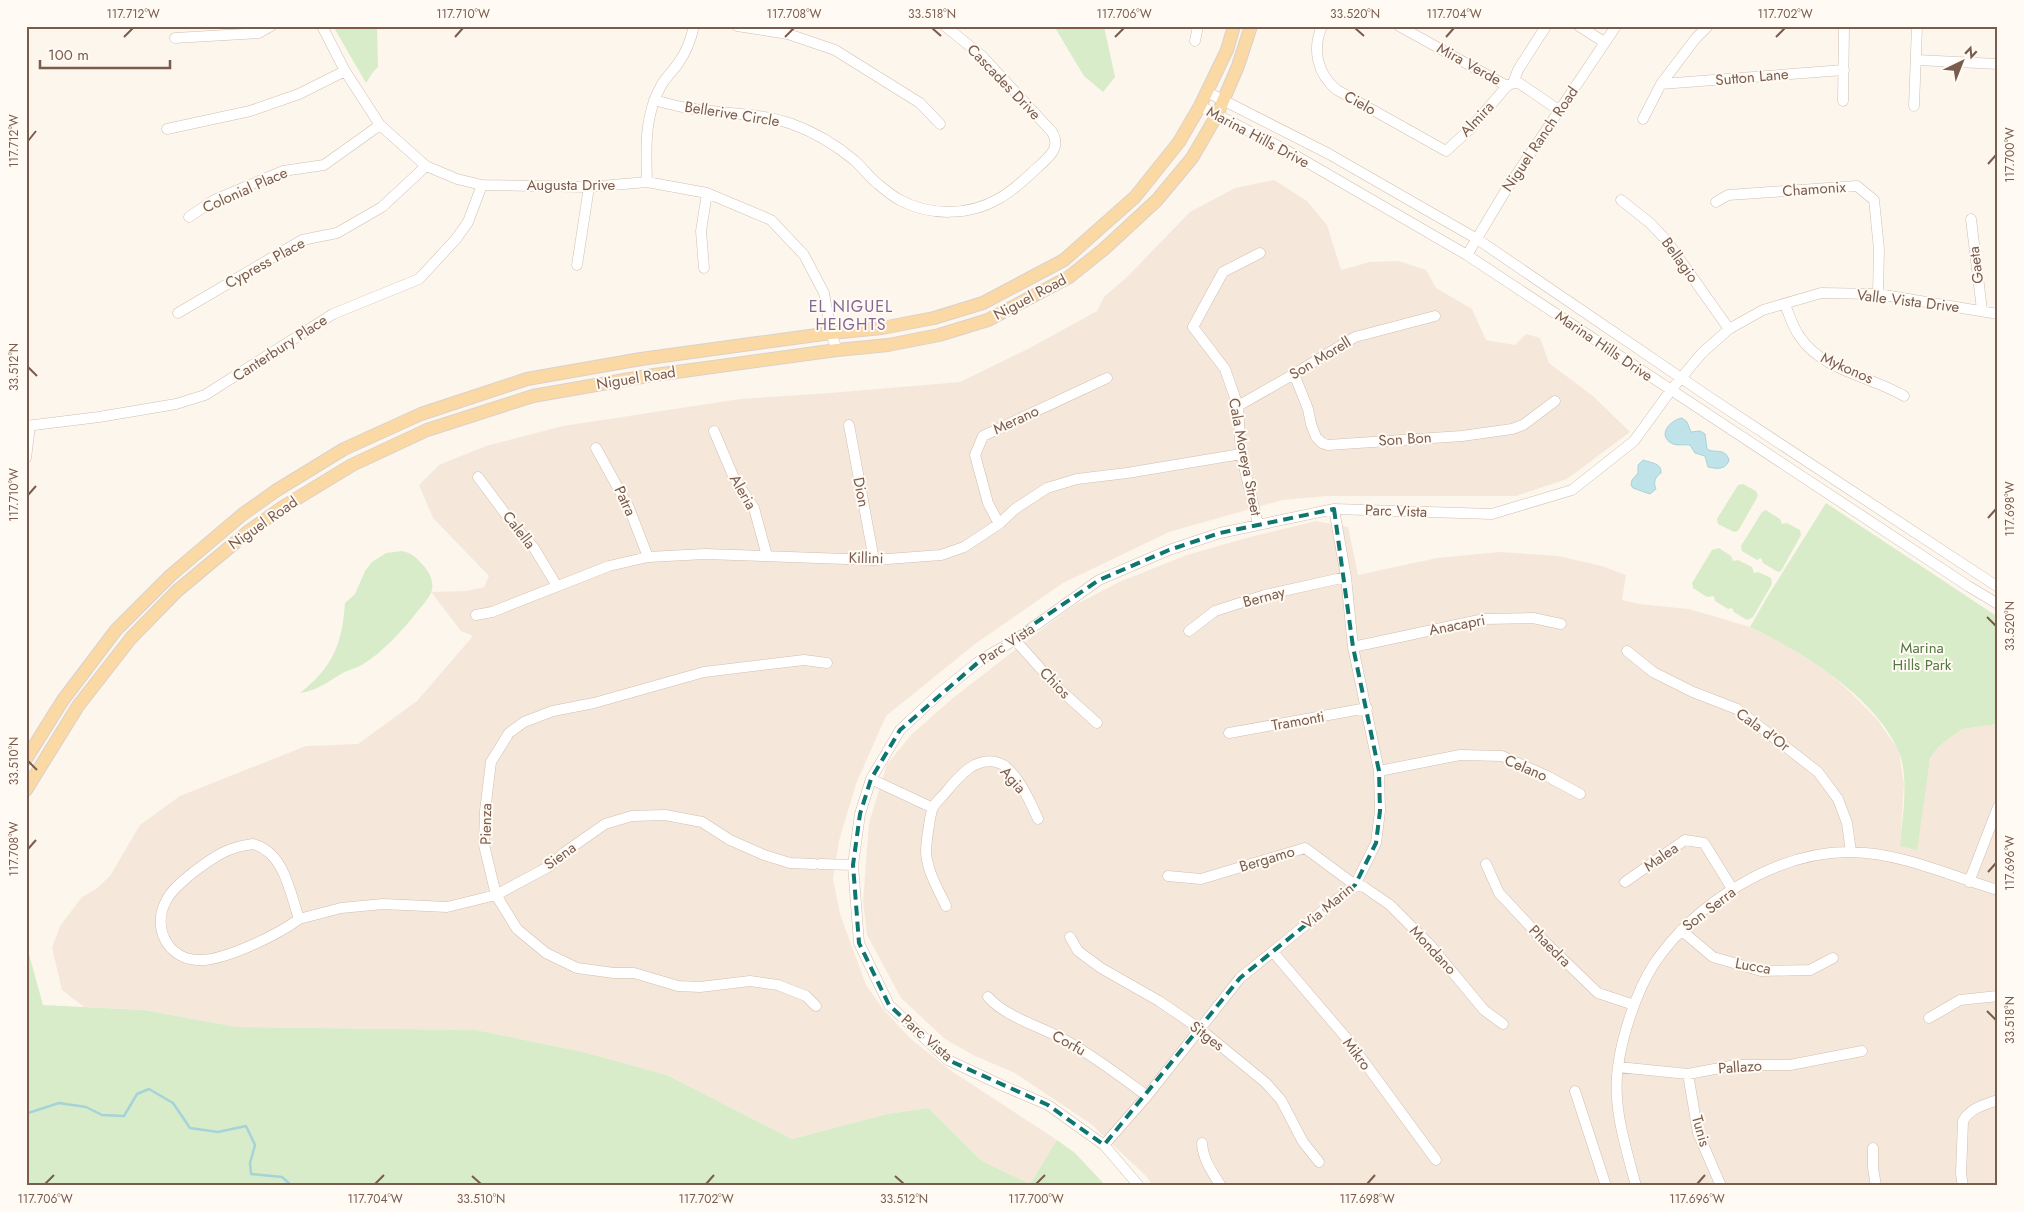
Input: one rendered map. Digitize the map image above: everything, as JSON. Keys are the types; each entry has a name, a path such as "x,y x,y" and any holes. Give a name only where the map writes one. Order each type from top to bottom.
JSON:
{"main road":[{"name":"Niguel Road","path":"26,759 64,700 116,630 171,575 243,514 277,490 344,449 421,414 527,379 641,359 831,333 882,328 934,318 982,303 1064,260 1136,197 1179,142 1200,106 1227,50 1234,26"},
{"name":"Niguel Road","path":"27,787 78,706 130,638 177,592 249,531 283,507 352,465 427,430 533,396 647,376 837,350 888,345 939,335 988,320 1070,276 1104,249 1157,200 1192,158 1217,115 1238,66 1251,26"}],"street":[{"path":"174,38 259,33 271,26"},
{"name":"Augusta Drive","path":"322,26 345,71 380,125 426,166 456,179 482,185 589,187 646,182 707,193 771,220 804,255 824,293 831,333 837,350"},
{"path":"646,182 648,119 654,100 663,82 679,63 690,44 694,26"},
{"path":"737,26 788,34 835,50 920,103 940,124"},
{"name":"Cascades Drive","path":"944,26 982,56 1052,132 1056,143"},
{"path":"1195,41 1198,26"},
{"name":"Cielo","path":"1322,26 1316,45 1325,81 1337,90 1446,151"},
{"name":"Mira Verde","path":"1399,26 1510,84 1519,83 1560,111"},
{"name":"Mira Verde","path":"1510,84 1546,26"},
{"path":"1579,26 1604,42"},
{"name":"Niguel Ranch Road","path":"1468,255 1506,190 1616,26"},
{"path":"1643,119 1661,84 1696,38 1708,26"},
{"path":"1843,101 1844,26"},
{"path":"1914,106 1916,26"},
{"path":"1916,60 1998,64"},
{"name":"Sutton Lane","path":"1661,84 1844,70"},
{"path":"167,130 250,111 299,94 345,71"},
{"name":"Almira","path":"1446,151 1470,129 1510,84"},
{"name":"Marina Hills Drive","path":"1207,92 1224,99 1328,154 1477,240 1998,586"},
{"name":"Bellerive Circle","path":"654,100 687,108 764,116 793,124 831,144 854,160 876,183 899,200 925,210 934,211 952,212 977,208 998,199 1020,184 1039,166 1055,149 1056,143"},
{"name":"Marina Hills Drive","path":"1200,106 1286,150 1468,255 1998,604"},
{"name":"Colonial Place","path":"189,217 214,200 283,171 324,164 380,125"},
{"name":"Cypress Place","path":"178,313 302,240 337,233 382,207 426,166"},
{"name":"Canterbury Place","path":"28,426 99,417 176,404 204,396 333,314 419,279 456,239 468,222 482,185"},
{"name":"Chamonix","path":"1716,202 1728,194 1857,186 1874,200 1879,249 1878,294"},
{"path":"577,265 589,187"},
{"path":"704,268 701,231 707,193"},
{"name":"Bellagio","path":"1622,200 1650,223 1666,240 1729,329"},
{"name":"Gaeta","path":"1971,218 1982,310"},
{"name":"Cala Moreya Street","path":"1258,524 1241,454 1238,406 1225,369 1193,327 1223,272 1260,253"},
{"name":"Valle Vista Drive","path":"1671,390 1702,353 1729,329 1763,310 1821,293 1878,294 1998,314"},
{"name":"Mykonos","path":"1785,305 1798,335 1815,354 1838,367 1881,384 1904,396"},
{"name":"Son Morell","path":"1238,406 1355,337 1435,316"},
{"name":"Son Bon","path":"1294,374 1308,409 1316,437 1322,443 1328,444 1462,436 1512,429 1523,425 1555,401"},
{"name":"Merano","path":"999,524 988,503 975,455 983,436 1107,378"},
{"name":"Parc Vista","path":"1139,1186 1104,1146 1048,1105 948,1060 889,1005 859,943 853,865 860,814 871,779 900,730 941,692 982,659 1015,640 1100,580 1169,550 1220,533 1334,509 1492,514 1572,490 1634,441 1671,390"},
{"name":"Dion","path":"848,425 874,560"},
{"path":"26,458 29,444 28,426"},
{"name":"Aleria","path":"714,431 734,478 754,508 767,556"},
{"name":"Patra","path":"596,448 629,508 648,557"},
{"name":"Killini","path":"476,616 492,612 609,566 648,557 704,554 874,560 940,559 964,547 999,524 1015,509 1047,488 1077,479 1127,473 1241,454"},
{"name":"Calella","path":"478,477 513,524 534,548 556,586"},
{"name":"Via Marin","path":"1104,1146 1147,1096 1240,978 1355,885 1376,843 1380,811 1379,771 1353,647 1346,577 1334,509"},
{"name":"Bernay","path":"1189,631 1215,611 1266,595 1346,577"},
{"name":"Anacapri","path":"1353,647 1484,619 1533,618 1562,624"},
{"name":"Chios","path":"1015,640 1057,687 1097,723"},
{"name":"Cala d'Or","path":"1627,651 1653,672 1693,692 1738,709 1818,772 1838,799 1847,823 1851,852"},
{"name":"Pienza","path":"816,1006 806,996 778,985 750,981 700,988 685,986 634,973 614,973 577,968 546,954 517,929 496,895 484,845 485,812 491,762 509,733 524,722 553,711 594,702 704,672 804,660 827,663"},
{"name":"Tramonti","path":"1229,733 1367,708"},
{"name":"Celano","path":"1379,771 1460,755 1502,756 1548,776 1580,794"},
{"name":"Agia","path":"933,808 960,775 970,767 982,763 998,763 1006,767 1019,783 1038,819"},
{"path":"871,779 933,808 926,851 929,868 946,906"},
{"path":"1969,882 1998,807"},
{"name":"Siena","path":"299,919 281,866 272,854 263,847 253,844 236,846 216,856 186,878 166,900 159,919 162,934 170,946 182,956 198,960 221,956 250,946 299,919 341,908 383,904 447,907 496,895 548,867 565,852 605,824 632,816 665,815 702,822 730,840 764,855 790,863 853,865"},
{"name":"Malea","path":"1625,882 1685,840 1704,843 1733,890"},
{"name":"Bergamo","path":"1168,876 1201,879 1305,848 1355,885"},
{"name":"Son Serra","path":"1636,1186 1622,1132 1616,1093 1618,1067 1634,1005 1654,965 1680,930 1711,905 1763,871 1808,857 1851,852 1900,858 1998,890"},
{"name":"Phaedra","path":"1486,864 1499,893 1542,939 1598,993 1634,1005"},
{"name":"Mondano","path":"1355,885 1364,887 1390,905 1430,945 1484,1010 1503,1024"},
{"name":"Lucca","path":"1680,930 1713,957 1761,971 1810,970 1833,958"},
{"name":"Sitges","path":"1070,937 1078,951 1101,968 1159,1001 1200,1029 1266,1083 1281,1100 1303,1142 1319,1162"},
{"name":"Mikro","path":"1273,952 1348,1040 1436,1160"},
{"path":"1929,1018 1960,1000 1998,996"},
{"name":"Corfu","path":"988,997 1004,1010 1055,1034 1090,1054 1147,1096"},
{"name":"Pallazo","path":"1618,1067 1688,1074 1736,1065 1790,1065 1862,1051"},
{"name":"Tunis","path":"1688,1074 1698,1133 1721,1186"},
{"path":"1575,1091 1606,1186"},
{"path":"1963,1186 1961,1174 1963,1122 1966,1115 1972,1110 1998,1100"},
{"path":"1202,1143 1203,1155 1221,1186"},
{"path":"1873,1148 1873,1168 1876,1186"}],"highlighted area":[{"path":"1334,509 1353,647 1379,771 1380,811 1376,843 1355,885 1240,978 1104,1145 1048,1105 948,1060 889,1005 859,943 853,865 860,814 871,779 900,730 982,659 1099,580 1169,550 1220,533"}],"shaded area":[{"path":"1274,180 1307,201 1327,225 1341,270 1370,262 1399,261 1426,270 1436,288 1472,309 1486,340 1515,345 1526,334 1540,338 1549,363 1593,396 1630,432 1567,479 1516,496 1327,496 1282,500 1169,532 1063,583 975,644 886,716 856,784 839,841 833,879 840,914 866,985 883,1009 911,1039 950,1070 1057,1140 1030,1184 982,1161 928,1108 887,1114 792,1139 667,1075 583,1052 476,1030 237,1027 144,1010 84,1007 62,990 52,948 60,926 82,897 96,889 110,876 140,825 180,796 306,746 358,744 417,701 473,636 461,631 431,592 466,591 484,587 489,576 433,518 419,485 439,465 486,446 563,426 740,399 960,382 1028,349 1097,311 1104,297 1127,277 1190,212 1235,188"},
{"path":"1316,521 1348,527 1358,575 1437,558 1500,552 1558,556 1602,566 1626,575 1622,600 1639,604 1689,609 1750,627 1788,646 1827,672 1847,689 1877,719 1899,751 1904,784 1900,845 1927,778 1930,760 1939,746 1962,729 1998,724 1998,1186 1153,1186 1146,1176 1091,1124 1015,1073 975,1056 945,1039 901,998 867,935 863,902 869,823 887,764 912,734 953,698 1073,606 1119,582 1187,555"}],"green space":[{"path":"333,26 377,26 378,67 366,83"},
{"path":"1054,26 1104,26 1115,77 1103,92 1084,76"},
{"path":"1743,484 1756,491 1758,496 1738,531 1734,532 1718,524 1717,519 1738,485"},
{"name":"Marina Hills Park","path":"1826,503 1998,617 1998,724 1962,729 1939,746 1930,759 1917,850 1900,846 1904,772 1898,750 1887,730 1855,694 1813,662 1750,627"},
{"path":"1766,510 1780,519 1782,524 1787,523 1800,530 1801,535 1781,571 1778,572 1763,563 1761,558 1757,560 1742,551 1741,546 1762,512"},
{"path":"1719,548 1731,556 1733,561 1738,560 1752,567 1754,573 1758,572 1771,578 1772,584 1753,617 1747,620 1734,612 1732,608 1728,609 1715,601 1714,596 1707,597 1693,588 1692,583 1712,550"},
{"path":"402,551 415,557 430,575 432,590 430,596 398,634 370,660 317,688 300,693 321,674 334,654 344,618 345,603 355,594 365,571 372,562 386,553"},
{"path":"26,943 43,1005 144,1010 237,1027 476,1030 583,1052 667,1075 792,1139 887,1114 928,1108 982,1161 1030,1184 1057,1140 1075,1153 1106,1186 26,1186"}],"water":[{"path":"1682,418 1687,422 1691,432 1700,431 1705,434 1707,449 1722,452 1727,456 1729,460 1726,466 1718,468 1708,467 1705,456 1695,453 1690,445 1675,445 1668,441 1665,433 1669,425"},
{"path":"1643,460 1655,464 1661,470 1661,473 1655,480 1656,489 1650,494 1633,488 1631,485 1632,480 1638,473 1638,465"}],"waterway":[{"path":"26,1116 28,1113 59,1103 86,1107 102,1115 124,1116 137,1094 149,1089 173,1103 190,1128 218,1132 246,1126 255,1145 250,1163 251,1174 282,1177 292,1186"},
{"path":"425,1186 442,1186"}],"district":[{"name":"EL NIGUEL HEIGHTS","path":"851,315"}]}
